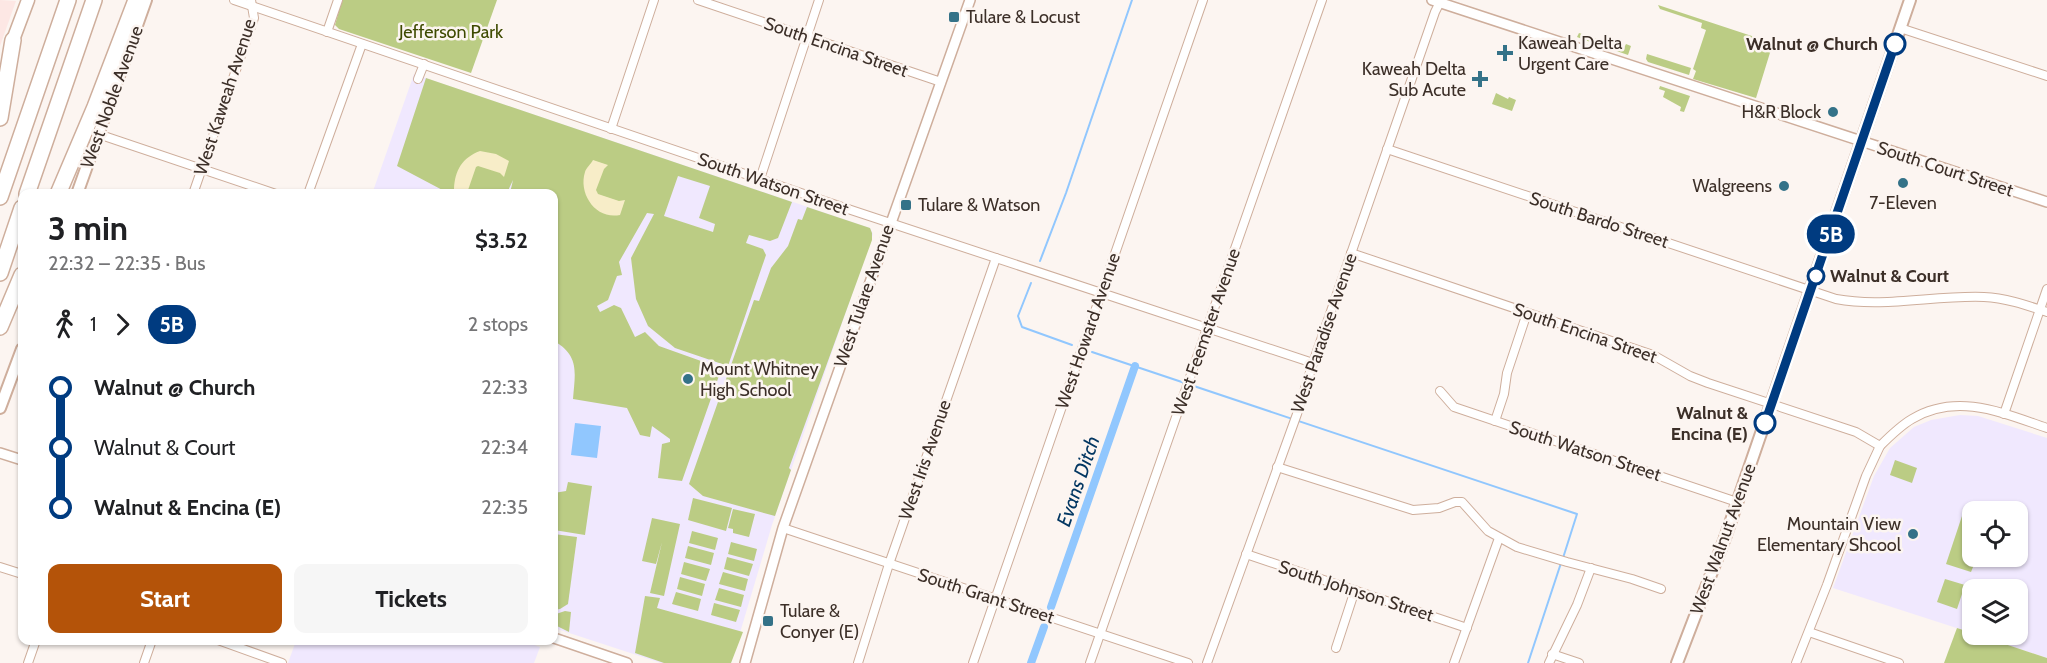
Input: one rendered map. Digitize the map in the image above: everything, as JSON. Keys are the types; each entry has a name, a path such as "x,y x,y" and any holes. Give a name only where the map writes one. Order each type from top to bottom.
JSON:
{"highway":[{"path":"0,197 68,0"},
{"path":"29,189 94,0"},
{"path":"60,189 95,107 136,0"},
{"path":"1,109 13,40"},
{"path":"0,273 18,220"},
{"path":"0,327 18,284"}],"main road":[{"path":"0,75 28,0"},
{"name":"West Noble Avenue","path":"79,189 146,0"},
{"name":"West Walnut Avenue","path":"1677,663 1772,404 1910,0"},
{"path":"0,408 18,360"}],"street":[{"name":"South Watson Street","path":"234,0 251,3 327,32 611,129 1313,363"},
{"path":"327,32 338,0"},
{"path":"611,129 654,0"},
{"name":"South Encina Street","path":"698,0 941,82"},
{"path":"760,179 819,0"},
{"name":"West Tulare Avenue","path":"745,663 783,528 969,0"},
{"name":"West Howard Avenue","path":"973,663 1203,0"},
{"name":"West Feemster Avenue","path":"1090,663 1322,0"},
{"name":"South Court Street","path":"1437,1 2047,202"},
{"name":"West Paradise Avenue","path":"1208,663 1303,396 1437,1"},
{"name":"West Kaweah Avenue","path":"195,189 254,18 251,3"},
{"path":"1900,28 2047,76"},
{"path":"310,189 362,44"},
{"path":"418,79 423,64"},
{"path":"98,134 262,189"},
{"name":"South Bardo Street","path":"1388,149 1836,300 1860,302 1985,297 2007,300 2044,311"},
{"name":"South Encina Street","path":"1352,253 1653,355 1690,376 1856,432 1880,446"},
{"name":"West Iris Avenue","path":"858,663 889,564 996,258"},
{"path":"2004,414 2044,311 2047,289"},
{"path":"1495,421 1504,394 1507,373 1527,313"},
{"name":"South Watson Street","path":"1440,391 1454,407 1737,502"},
{"path":"1796,663 1866,476 1880,446 1899,427 1940,408 1967,405 2047,428"},
{"path":"0,453 18,459"},
{"path":"1277,467 1413,510 1439,508 1462,502 1479,523 1499,538 1543,556 1632,579 1661,589"},
{"name":"South Grant Street","path":"783,528 1188,663"},
{"path":"1454,663 1499,538"},
{"name":"South Johnson Street","path":"1246,554 1467,628"},
{"path":"0,567 18,573"},
{"path":"1549,663 1577,605 1591,568"},
{"path":"1336,648 1355,590"},
{"path":"1809,632 1899,663"},
{"path":"558,639 627,663"},
{"path":"28,663 34,645"},
{"path":"144,663 150,645"},
{"path":"232,645 282,663"},
{"path":"1552,654 1579,663"}],"shaded area":[{"path":"0,0 16,1 0,46"},
{"name":"Mount Whitney High School","path":"414,74 870,228 873,234 772,525 731,663 661,663 558,629 558,189 374,189"},
{"name":"Mountain View Elementary Shcool","path":"1960,415 1978,416 2047,438 2047,658 2007,645 2028,645 2028,579 1962,579 1962,630 1833,588 1874,476 1890,448 1914,427 1931,420"},
{"path":"295,645 534,645 540,647 534,663 288,663"}],"green space":[{"name":"Jefferson Park","path":"342,0 497,0 471,73 339,29 335,25"},
{"path":"1658,5 1773,43 1756,98 1693,79 1696,71 1693,69 1706,30 1701,28 1702,23 1660,9"},
{"path":"1579,33 1624,48 1626,44 1631,46 1628,55 1577,37"},
{"path":"1647,54 1691,68 1689,75 1648,62"},
{"path":"426,78 792,202 778,238 770,241 749,235 746,243 763,249 766,255 728,366 675,348 648,326 636,299 631,258 654,214 647,213 619,262 622,275 617,276 608,300 597,306 600,312 614,305 621,308 635,337 645,332 659,346 721,370 682,481 658,478 662,444 670,442 670,439 652,426 650,437 640,435 627,408 573,399 574,366 568,353 558,344 558,189 511,189 513,180 509,189 440,189 397,166","holes":["678,176 710,186 699,218 715,224 713,232 664,216"]},
{"path":"1660,86 1690,96 1684,112 1680,111 1681,107 1663,97 1665,91 1659,89"},
{"path":"1496,93 1516,100 1512,111 1492,104"},
{"path":"807,207 870,228 872,240 789,468 791,470 775,516 703,496 689,484 754,300 759,301 771,268 788,246 798,219 802,220"},
{"path":"1895,460 1917,468 1912,483 1890,475"},
{"path":"568,482 592,486 585,535 558,531 558,492 566,491"},
{"path":"693,498 732,508 726,531 688,520"},
{"path":"733,509 755,514 749,537 733,533 733,529 728,528"},
{"path":"1962,516 1962,567 1973,567 1971,572 1946,564"},
{"path":"652,518 680,524 664,596 650,593 662,542 656,564 642,561"},
{"path":"692,531 718,538 715,550 689,543"},
{"path":"558,535 577,537 568,604 558,609"},
{"path":"731,542 757,549 754,561 728,554"},
{"path":"688,546 714,553 711,565 685,558"},
{"path":"727,557 753,564 749,576 724,569"},
{"path":"684,562 710,569 706,581 681,574"},
{"path":"723,572 748,579 745,591 719,584"},
{"path":"680,577 705,584 702,596 677,589"},
{"path":"1945,579 1962,584 1962,594 1957,609 1937,602"},
{"path":"719,588 744,595 741,607 715,600"},
{"path":"676,592 701,599 698,611 672,604"},
{"path":"645,596 660,598 657,608 743,632 731,663 664,663 635,653"},
{"path":"714,603 740,610 736,622 711,615"},
{"path":"571,612 569,632 558,626 558,613"},
{"path":"1957,628 1962,630 1962,645 2008,645 2047,658 2047,663 1944,663"}],"sand":[{"path":"480,151 496,154 509,161 504,177 500,173 478,166 468,189 454,189 458,170 468,157"},
{"path":"593,160 608,165 604,169 596,190 598,194 619,201 625,200 620,215 603,213 591,204 587,197 584,180 586,170"}],"water":[{"path":"575,423 601,426 597,458 571,455"}],"waterway":[{"path":"1040,261 1066,193 1132,0"},
{"path":"1031,283 1018,316 1022,327 1072,345"},
{"path":"1092,352 1577,514 1563,558"},
{"name":"Evans Ditch","path":"1051,607 1135,366"},
{"path":"1528,663 1561,563"},
{"name":"Evans Ditch","path":"1031,663 1044,627"}],"bus line":[{"name":"5B","path":"1765,423 1895,44"}],"place":[{"name":"Tulare & Locust","path":"954,17"},
{"name":"Walnut @ Church","path":"1895,44"},
{"name":"Kaweah Delta Urgent Care","path":"1505,53"},
{"name":"Kaweah Delta Sub Acute","path":"1480,79"},
{"name":"H&R Block","path":"1833,112"},
{"name":"7-Eleven","path":"1903,183"},
{"name":"Walgreens","path":"1784,186"},
{"name":"Tulare & Watson","path":"906,205"},
{"name":"Walnut & Court","path":"1816,276"},
{"name":"Mount Whitney High School","path":"688,379"},
{"name":"Walnut & Encina (E)","path":"1765,423"},
{"name":"Mountain View Elementary Shcool","path":"1913,534"},
{"name":"Tulare & Conyer (E)","path":"768,621"}]}
